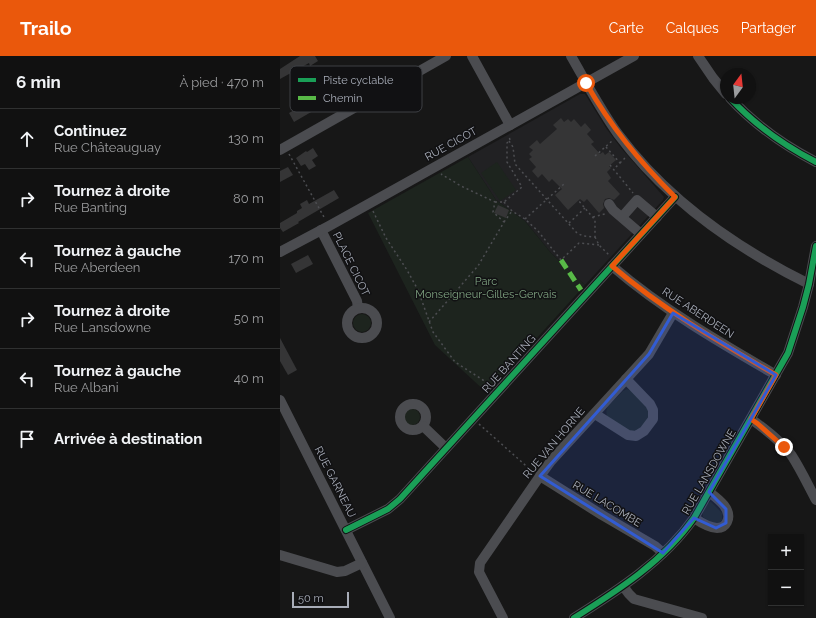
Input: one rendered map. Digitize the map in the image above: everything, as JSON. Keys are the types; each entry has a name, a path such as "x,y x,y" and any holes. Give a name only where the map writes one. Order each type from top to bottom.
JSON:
{"street":[{"path":"422,70 446,56"},
{"path":"472,56 509,129"},
{"path":"571,56 612,126 648,169 675,197 736,243 809,284"},
{"name":"RUE CICOT","path":"280,252 324,226 509,129 634,56"},
{"path":"698,56 720,87"},
{"path":"736,104 771,135 816,162"},
{"path":"283,148 347,112"},
{"name":"RUE BANTING","path":"346,530 388,509 396,503 612,262 641,234 675,197"},
{"path":"622,217 637,200 656,217"},
{"path":"611,207 641,234"},
{"name":"PLACE CICOT","path":"324,226 357,300 358,308"},
{"name":"RUE LANSDOWNE","path":"574,618 623,586 663,553 679,537 694,518 776,375 792,343 809,284 816,246"},
{"name":"RUE ABERDEEN","path":"612,262 651,297 673,313 776,375"},
{"name":"RUE VAN HORNE","path":"503,618 479,572 479,565 537,474 595,414 652,350 673,313"},
{"path":"595,414 628,435 636,436 644,431 653,419 653,410 650,404 626,379"},
{"name":"RUE GARNEAU","path":"280,400 390,618"},
{"path":"751,419 788,451 816,500"},
{"path":"423,426 446,448"},
{"name":"RUE LACOMBE","path":"537,474 655,546 663,553"},
{"path":"694,518 716,528 726,523 728,517 726,509 720,501 709,492"},
{"path":"280,555 337,572 348,570 362,563"},
{"path":"623,586 634,599 702,618"}],"path":[{"path":"439,172 450,180 495,202 504,202 522,187 507,162 507,143 510,140 509,129"},
{"path":"595,156 615,139"},
{"path":"509,141 513,146 515,164 579,234 595,237"},
{"path":"606,147 620,163"},
{"path":"283,148 324,226"},
{"path":"613,169 628,156"},
{"path":"610,165 637,200"},
{"path":"525,219 564,184"},
{"path":"578,200 595,220 595,237 612,262"},
{"path":"495,202 493,212 504,222"},
{"path":"504,202 512,211 525,219 538,232 561,260 579,242 599,245"},
{"path":"593,218 610,213 611,207"},
{"path":"568,223 585,208"},
{"path":"372,209 386,238 418,290 433,332 455,362 483,380 492,388"},
{"path":"430,322 478,266 512,211"},
{"path":"478,423 537,474"}],"highlighted area":[{"path":"673,313 776,375 709,492 726,509 726,523 716,528 694,518 663,553 540,476 649,354"}],"shaded area":[{"path":"580,94 585,94 606,128 621,148 664,197 663,200 585,285 551,253 525,221 496,200 468,157"}],"green space":[{"name":"Parc Monseigneur-Gilles-Gervais","path":"468,157 496,200 525,221 551,253 585,285 487,393 435,345 368,213"},
{"path":"497,162 516,190 500,201 481,173"},
{"path":"358,314 366,314 371,319 369,330 366,332 358,332 353,327 353,319"},
{"path":"627,389 633,392 640,399 649,412 646,421 635,431 622,427 607,416 608,406"},
{"path":"412,409 418,411 420,417 418,423 412,425 406,423 404,417 406,411"},
{"path":"711,502 722,513 722,520 719,523 714,524 703,517 705,508"}],"building":[{"path":"300,56 315,56 318,61 310,66 309,63 304,66 290,66 290,73 280,79 280,69"},
{"path":"291,112 311,112 294,122 289,113"},
{"path":"561,118 564,122 568,119 571,122 574,119 581,127 585,123 591,130 587,134 594,142 591,144 600,154 603,152 605,155 609,152 616,160 609,166 611,168 607,172 611,178 608,181 620,194 614,200 609,198 605,199 603,204 604,208 599,213 587,199 584,202 580,199 568,210 555,195 562,189 552,179 549,182 542,174 538,178 532,171 536,167 529,159 532,157 529,154 533,150 529,147 537,140 540,144 557,129 553,125"},
{"path":"313,148 318,156 312,160 316,166 309,170 305,164 301,166 296,158"},
{"path":"288,167 293,175 280,182 280,171"},
{"path":"334,190 339,198 283,232 280,228 280,223 297,213 297,211 302,208 300,204 307,200 309,204"},
{"path":"498,205 509,210 506,218 494,213"},
{"path":"308,255 313,264 296,273 291,264"},
{"path":"280,338 297,370 288,375 280,361"}],"marked path":[{"path":"561,260 581,290"}],"cycle path":[{"path":"736,104 759,126 770,134 792,149 816,162"},
{"path":"346,530 388,509 400,499 675,197"},
{"path":"574,618 639,574 669,548 694,518 788,353 803,307 816,246"}],"route":[{"path":"586,83 612,126 632,152 675,197 612,266 673,313 776,375 751,419 784,447"}]}
